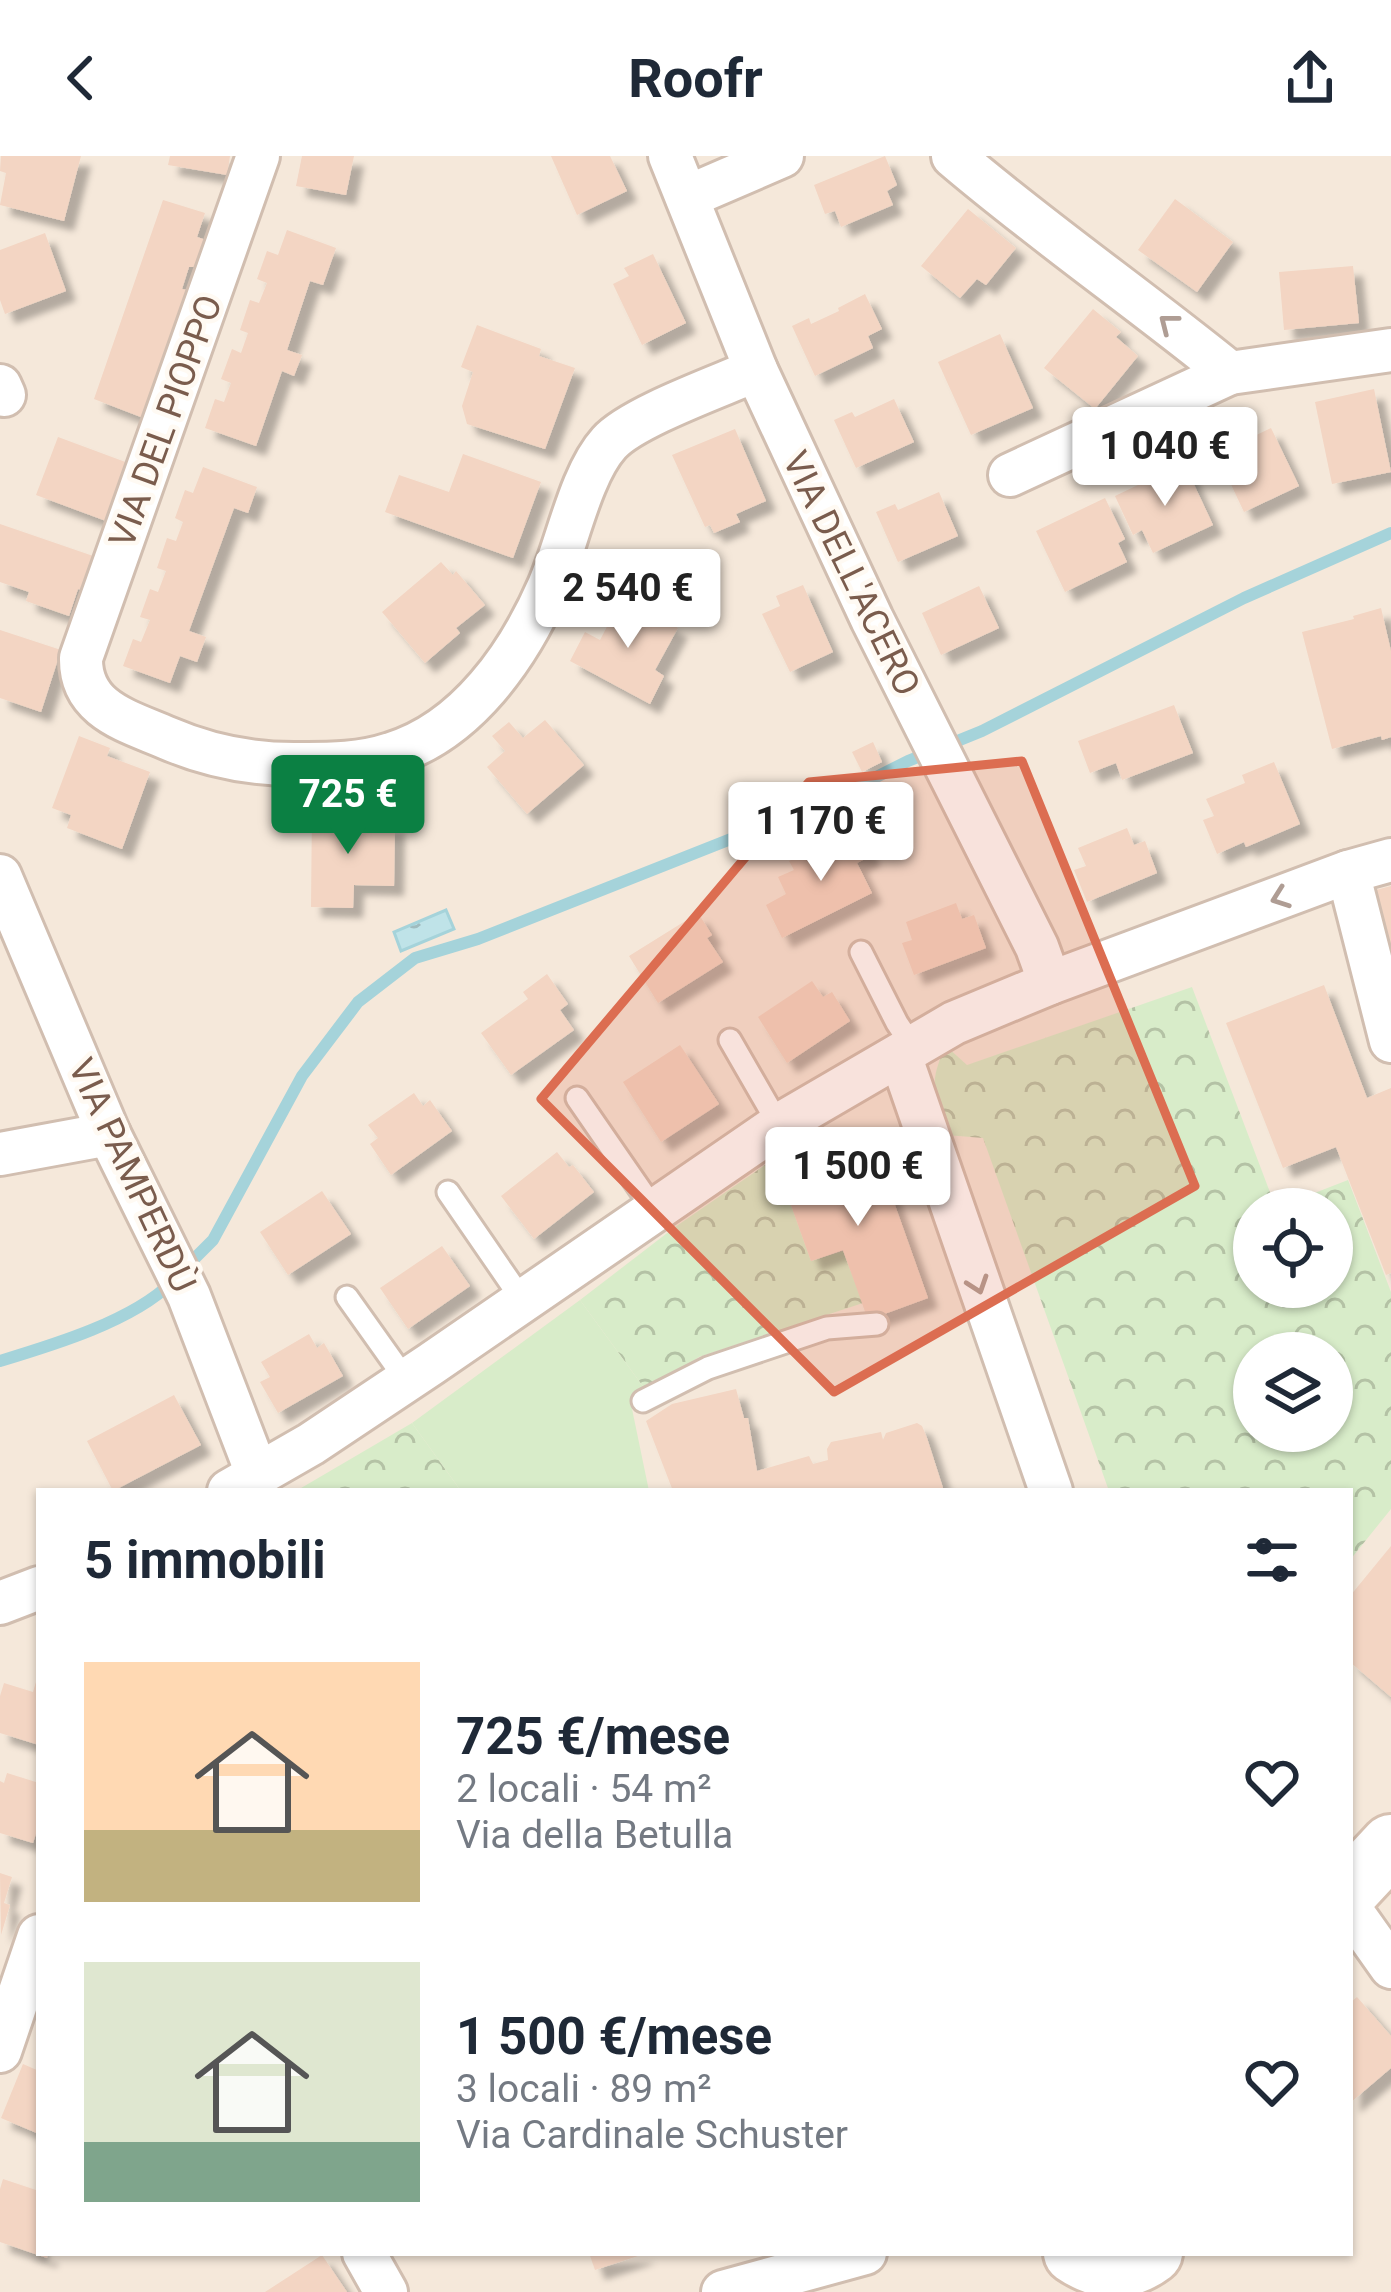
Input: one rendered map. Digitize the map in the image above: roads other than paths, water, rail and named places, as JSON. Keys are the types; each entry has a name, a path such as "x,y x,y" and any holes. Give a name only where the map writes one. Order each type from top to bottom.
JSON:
{"street":[{"name":"VIA DEL PIOPPO","path":"258,156 83,650 86,687 100,706 188,746 254,764 351,763 413,746 450,723 478,697 519,644 550,584 589,478 606,446 632,425 756,370"},
{"name":"VIA DELL'ACERO","path":"670,156 756,370 872,620 1037,947 1050,983"},
{"path":"687,197 782,156"},
{"path":"953,156 1230,373"},
{"path":"1010,476 1230,373 1391,350"},
{"path":"243,1484 406,1380 779,1125 954,1024 1050,983 1391,860"},
{"path":"1348,872 1391,1041"},
{"name":"VIA PAMPERDÙ","path":"0,877 110,1133 190,1297 243,1484"},
{"path":"907,1051 1050,1488"},
{"path":"0,1154 110,1133"},
{"path":"0,1603 36,1589"},
{"path":"1353,1886 1391,1845"},
{"path":"1353,1913 1391,1967"},
{"path":"0,2051 36,1945"},
{"path":"366,2256 386,2292"},
{"path":"723,2292 854,2256"}],"lane":[{"path":"860,952 907,1051"},
{"path":"730,1040 779,1125"},
{"path":"577,1098 655,1210"},
{"path":"448,1192 523,1301"},
{"path":"347,1297 406,1380"},
{"path":"643,1401 708,1368 827,1328 877,1324"}],"water":[{"path":"446,910 454,929 401,951 394,932"}],"waterway":[{"path":"186,1267 213,1240 302,1076 358,1002 415,958 478,939 837,797 982,731 1244,598 1391,533"},
{"path":"0,1361 114,1320 172,1282"}]}
